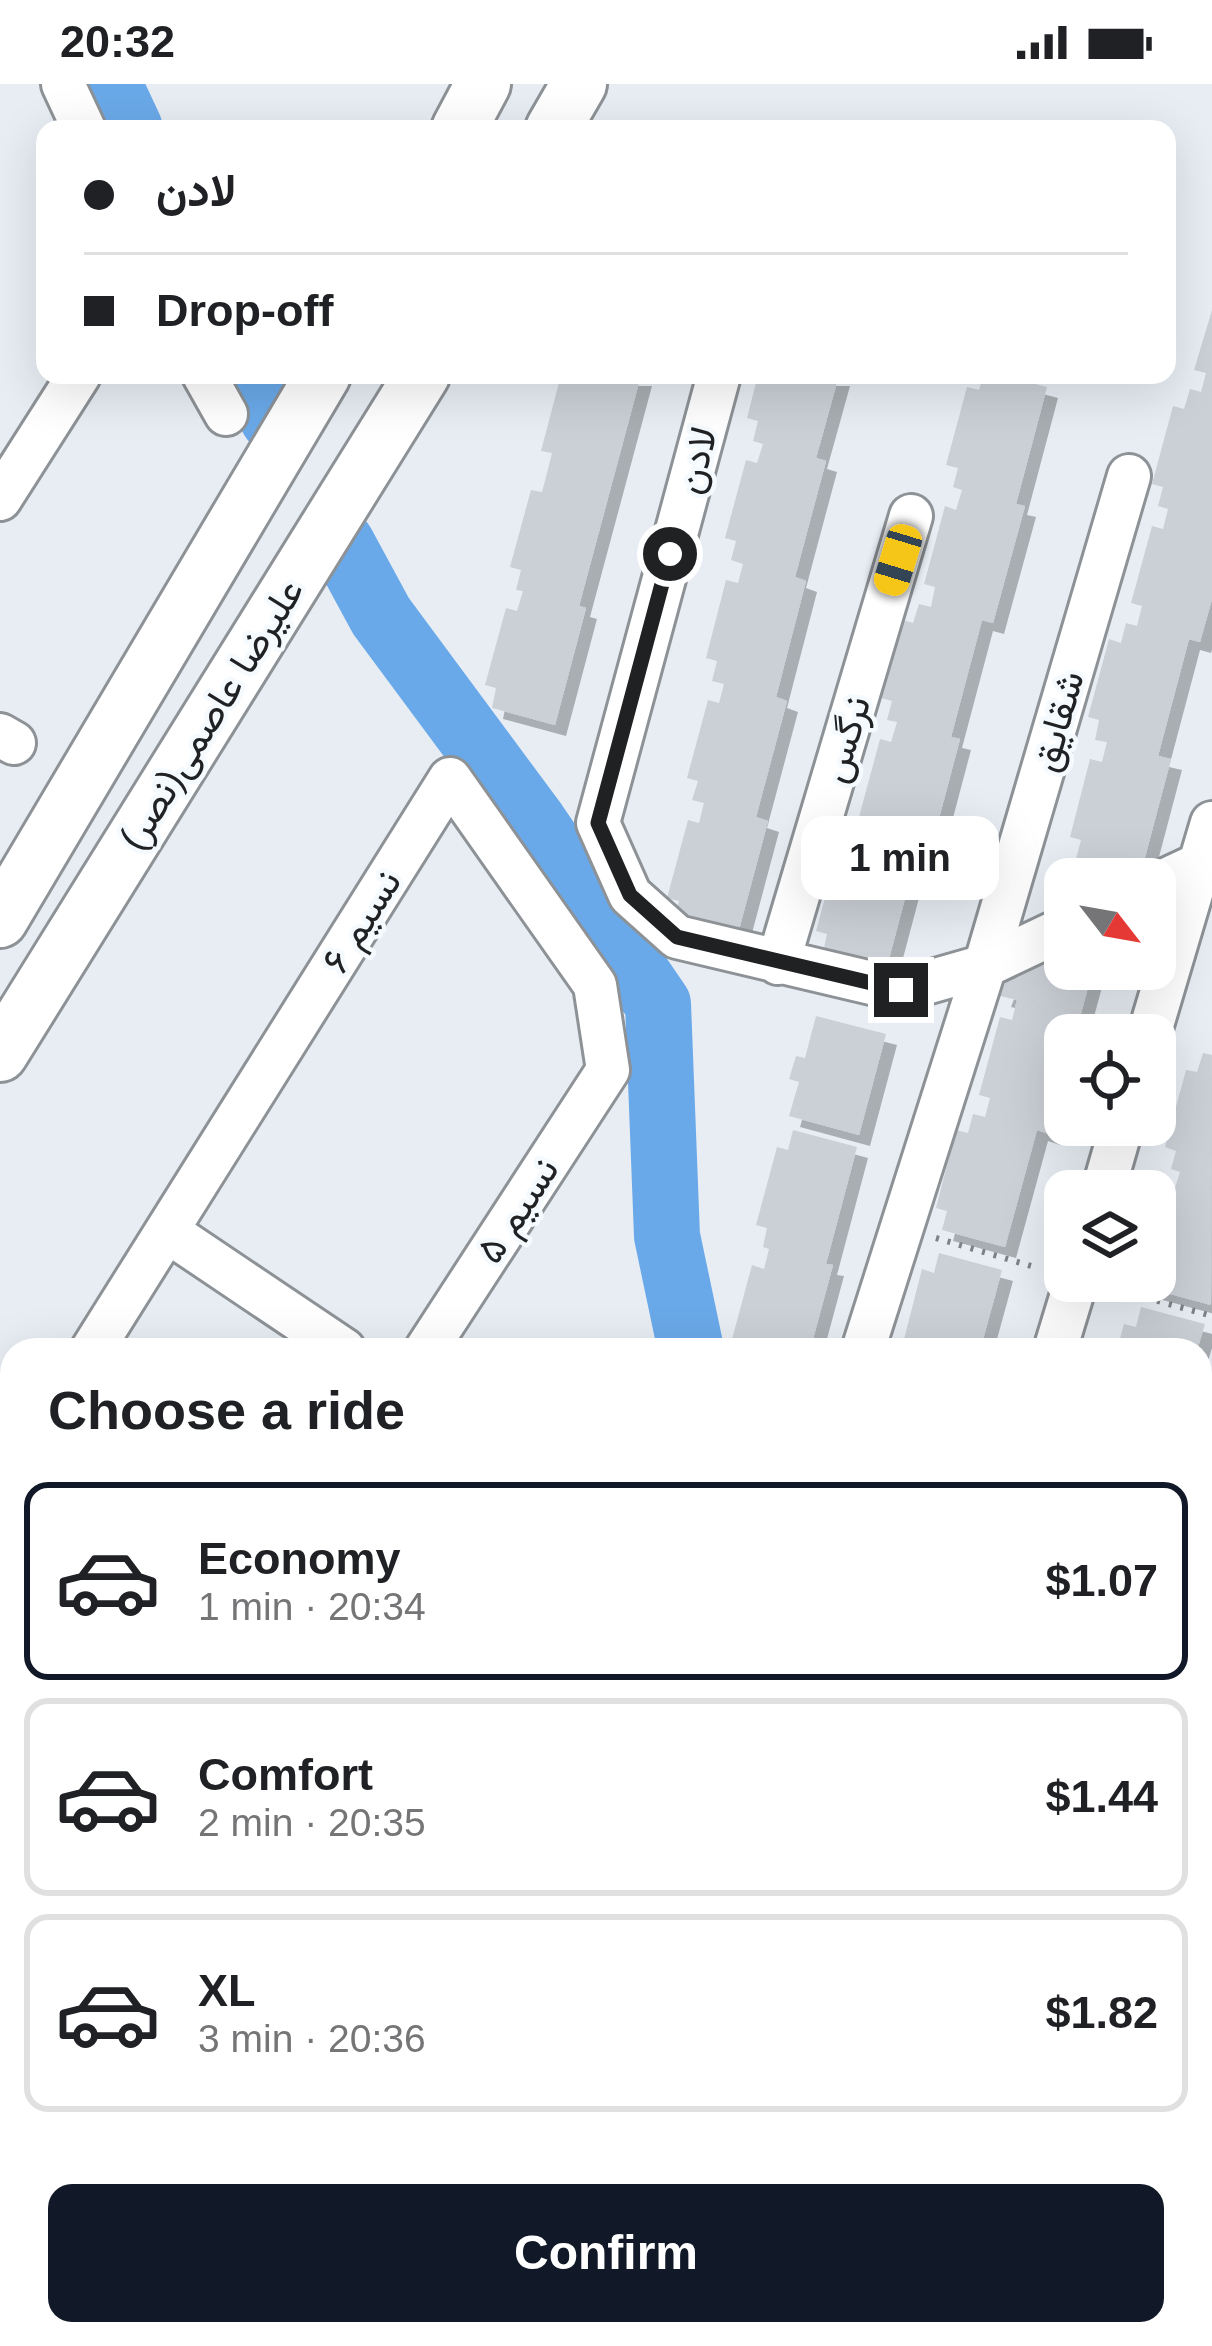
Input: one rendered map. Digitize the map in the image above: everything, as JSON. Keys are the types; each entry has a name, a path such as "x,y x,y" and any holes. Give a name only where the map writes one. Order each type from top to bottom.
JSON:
{"street":[{"path":"63,84 80,120"},
{"path":"464,120 483,84"},
{"path":"558,120 579,84"},
{"path":"0,499 73,384"},
{"path":"209,384 226,414"},
{"name":"علیرضا عاصمی(نصر)","path":"0,920 318,384"},
{"name":"علیرضا عاصمی(نصر)","path":"0,1054 416,384"},
{"name":"لادن","path":"716,384 598,823 630,895 677,937 778,963"},
{"name":"شقایق","path":"866,1338 986,966 1130,476"},
{"name":"نرگس","path":"778,963 911,516"},
{"name":"نسیم ۶","path":"100,1338 450,779 596,985 608,1070"},
{"path":"1155,1014 1212,823"},
{"path":"1176,875 1200,864"},
{"path":"778,963 901,990 986,966 1044,938"},
{"name":"نسیم ۵","path":"435,1338 608,1070"},
{"path":"167,1231 326,1338"},
{"path":"1059,1338 1069,1302"}],"path":[{"path":"901,1228 1044,1270"},
{"path":"1161,1302 1212,1316"}],"building":[{"path":"1212,310 1212,599 1200,642 1189,639 1158,756 1171,759 1145,858 1076,858 1081,840 1070,837 1090,759 1102,762 1107,742 1095,740 1099,720 1088,717 1109,639 1121,643 1126,623 1137,626 1142,606 1131,603 1152,526 1163,529 1168,509 1158,506 1163,487 1152,484 1173,406 1184,409 1190,389 1201,392 1206,373 1194,370"},
{"path":"559,384 639,384 579,606 586,608 555,725 492,708 496,688 485,685 506,608 517,611 523,591 516,590 521,570 510,567 531,490 542,492 552,453 541,451"},
{"path":"756,384 837,384 816,458 826,461 795,577 806,581 776,697 787,701 756,817 768,821 737,937 673,920 679,901 667,898 688,820 699,823 704,803 692,800 698,781 687,778 708,700 719,703 724,684 712,681 717,661 706,658 726,580 738,583 743,564 731,560 736,541 725,538 746,460 757,463 763,444 753,441 758,421 747,418"},
{"path":"981,384 1047,387 1016,504 1025,506 993,623 982,620 951,737 960,739 929,856 917,853 886,970 823,953 827,934 816,931 837,853 849,856 854,836 865,839 870,820 859,817 880,739 891,742 897,722 887,720 892,701 881,698 902,620 913,623 919,604 931,607 935,587 924,584 945,506 956,510 962,490 953,487 958,468 946,465 967,387 979,390"},
{"path":"1044,955 1044,990 1087,990 1081,1014 1044,1014 1044,1132 1037,1130 1005,1247 942,1230 947,1211 936,1208 956,1130 968,1133 973,1114 985,1117 990,1098 979,1095 1000,1017 1012,1020 1017,1000 1000,996 1007,978"},
{"path":"816,1016 886,1034 859,1135 789,1116 799,1082 789,1079 796,1056 805,1058"},
{"path":"1203,1053 1212,1055 1211,1305 1176,1296 1180,1172 1171,1169 1176,1151 1165,1147 1176,1146 1176,1107 1186,1070 1197,1072"},
{"path":"793,1130 857,1147 826,1264 833,1265 813,1338 732,1338 752,1265 764,1269 769,1249 763,1247 767,1228 756,1225 777,1147 788,1150"},
{"path":"939,1253 1002,1270 983,1338 904,1338 922,1269 934,1273"},
{"path":"1141,1307 1205,1324 1201,1338 1120,1338 1124,1324 1136,1327"}],"waterway":[{"path":"109,84 126,120"},
{"path":"254,384 273,419"},
{"path":"342,544 381,616 535,824 658,1004 667,1236 688,1338"}],"route":[{"path":"670,554 598,823 630,895 677,937 901,990"}]}
